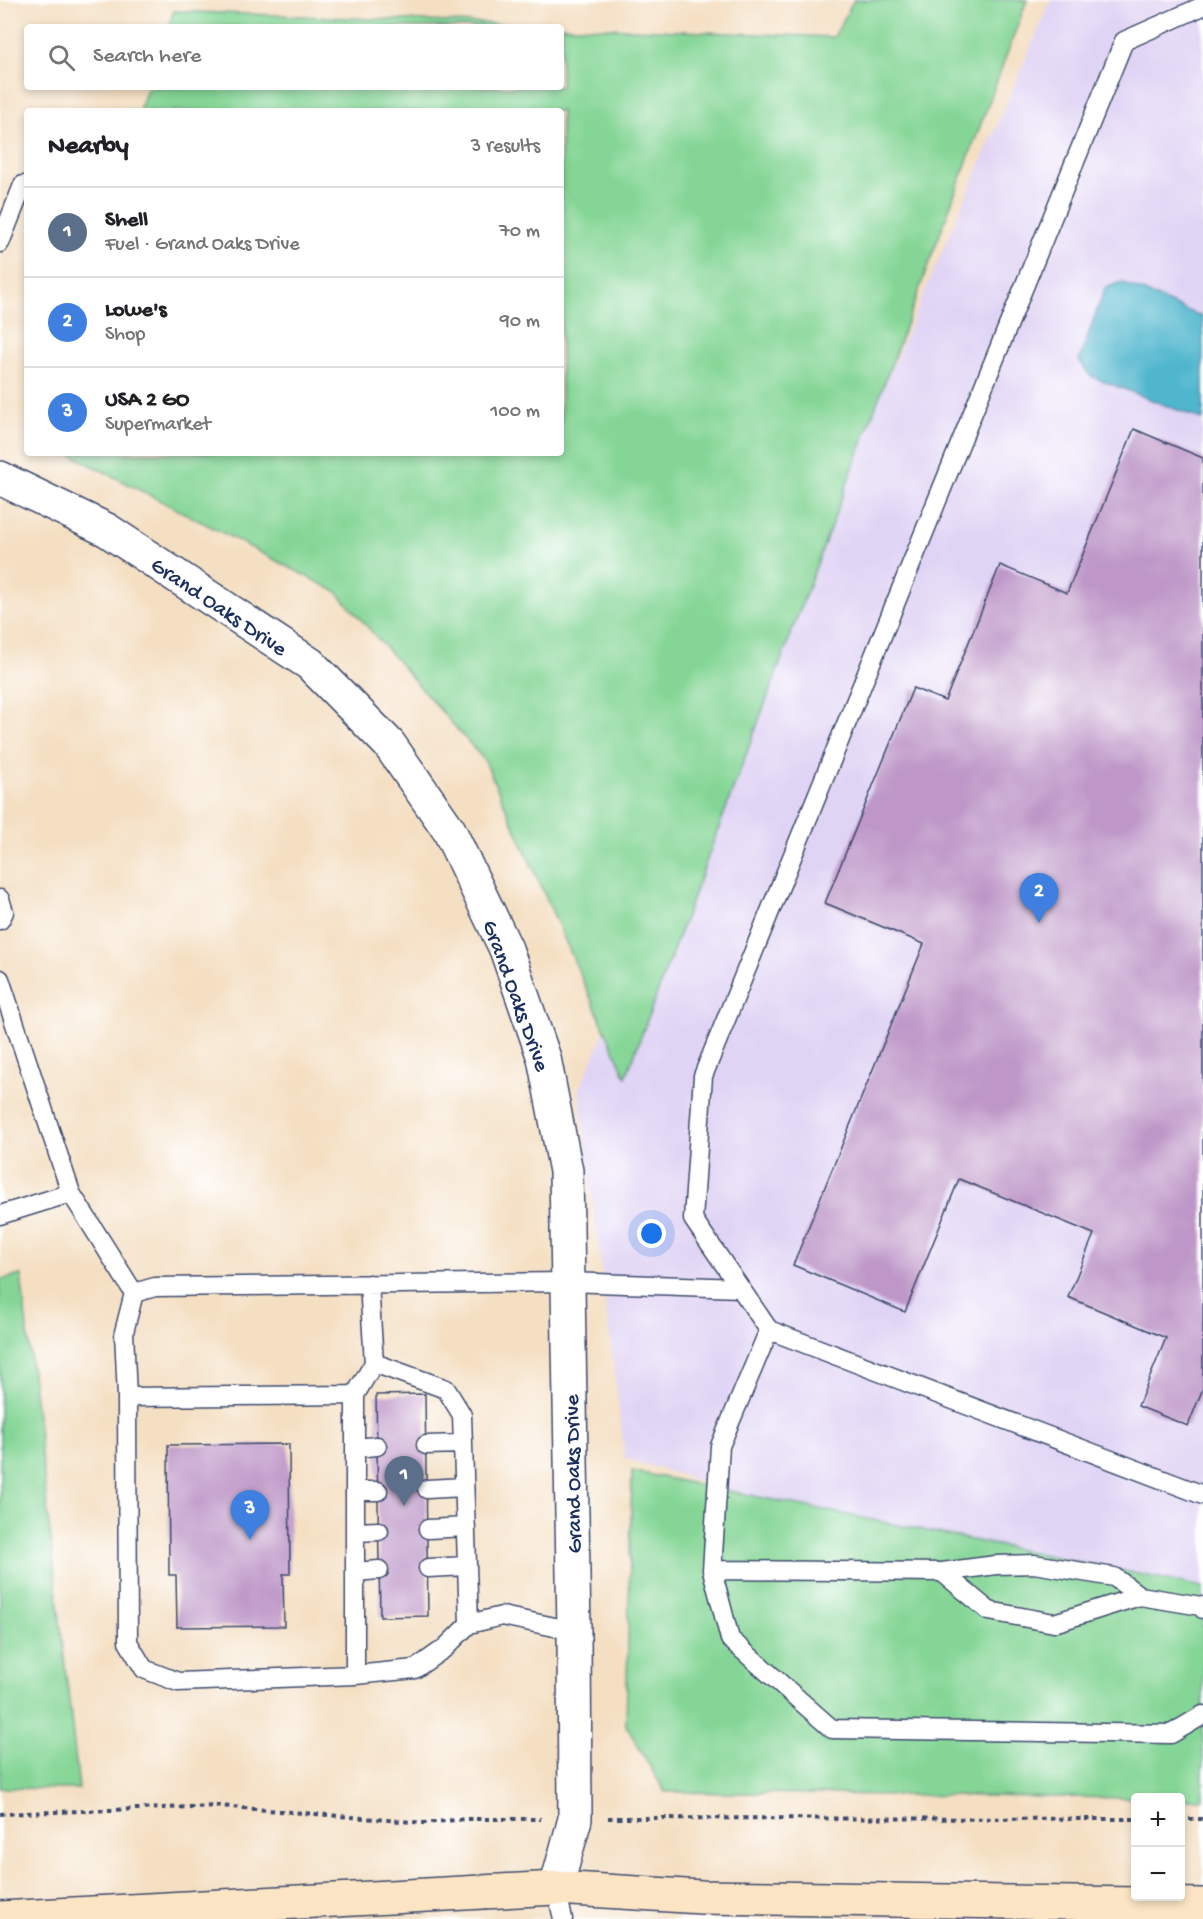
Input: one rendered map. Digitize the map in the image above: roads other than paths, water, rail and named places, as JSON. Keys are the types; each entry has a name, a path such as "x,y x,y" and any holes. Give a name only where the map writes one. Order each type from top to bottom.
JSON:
{"main road":[{"path":"0,1918 702,1897 1203,1905"}],"street":[{"name":"Grand Oaks Drive","path":"0,478 107,530 310,664 389,744 449,830 506,949 544,1058 566,1171 575,1819 559,1903"}],"lane":[{"path":"1203,6 1124,40 704,1076 693,1219 769,1330 1203,1495"},
{"path":"0,243 23,185"},
{"path":"0,899 4,912 0,920"},
{"path":"0,979 71,1193 134,1293 124,1332 127,1397 128,1642 144,1669 178,1682 355,1676 415,1669 445,1648 469,1624 502,1616 574,1631"},
{"path":"0,1215 71,1193"},
{"path":"134,1293 155,1287 567,1282 740,1288"},
{"path":"355,1676 355,1395 374,1363 369,1284"},
{"path":"769,1330 720,1446 711,1570 730,1639 832,1729 1171,1734 1203,1715"},
{"path":"374,1363 446,1389 462,1415 469,1624"},
{"path":"127,1397 355,1395"},
{"path":"426,1445 463,1444"},
{"path":"355,1448 377,1446"},
{"path":"427,1489 464,1487"},
{"path":"355,1491 378,1491"},
{"path":"428,1529 466,1527"},
{"path":"355,1532 379,1531"},
{"path":"711,1570 942,1572 996,1565 1034,1564 1114,1577 1140,1596"},
{"path":"428,1568 467,1566"},
{"path":"355,1572 379,1570"},
{"path":"942,1572 988,1611 1054,1623 1140,1596 1201,1606 1203,1609"}],"water":[{"path":"1121,282 1203,317 1203,420 1090,376 1079,360 1105,288"}],"place":[{"name":"Lowe's","path":"1039,923"},
{"name":"Shell","path":"404,1506"},
{"name":"USA 2 GO","path":"250,1540"}]}
